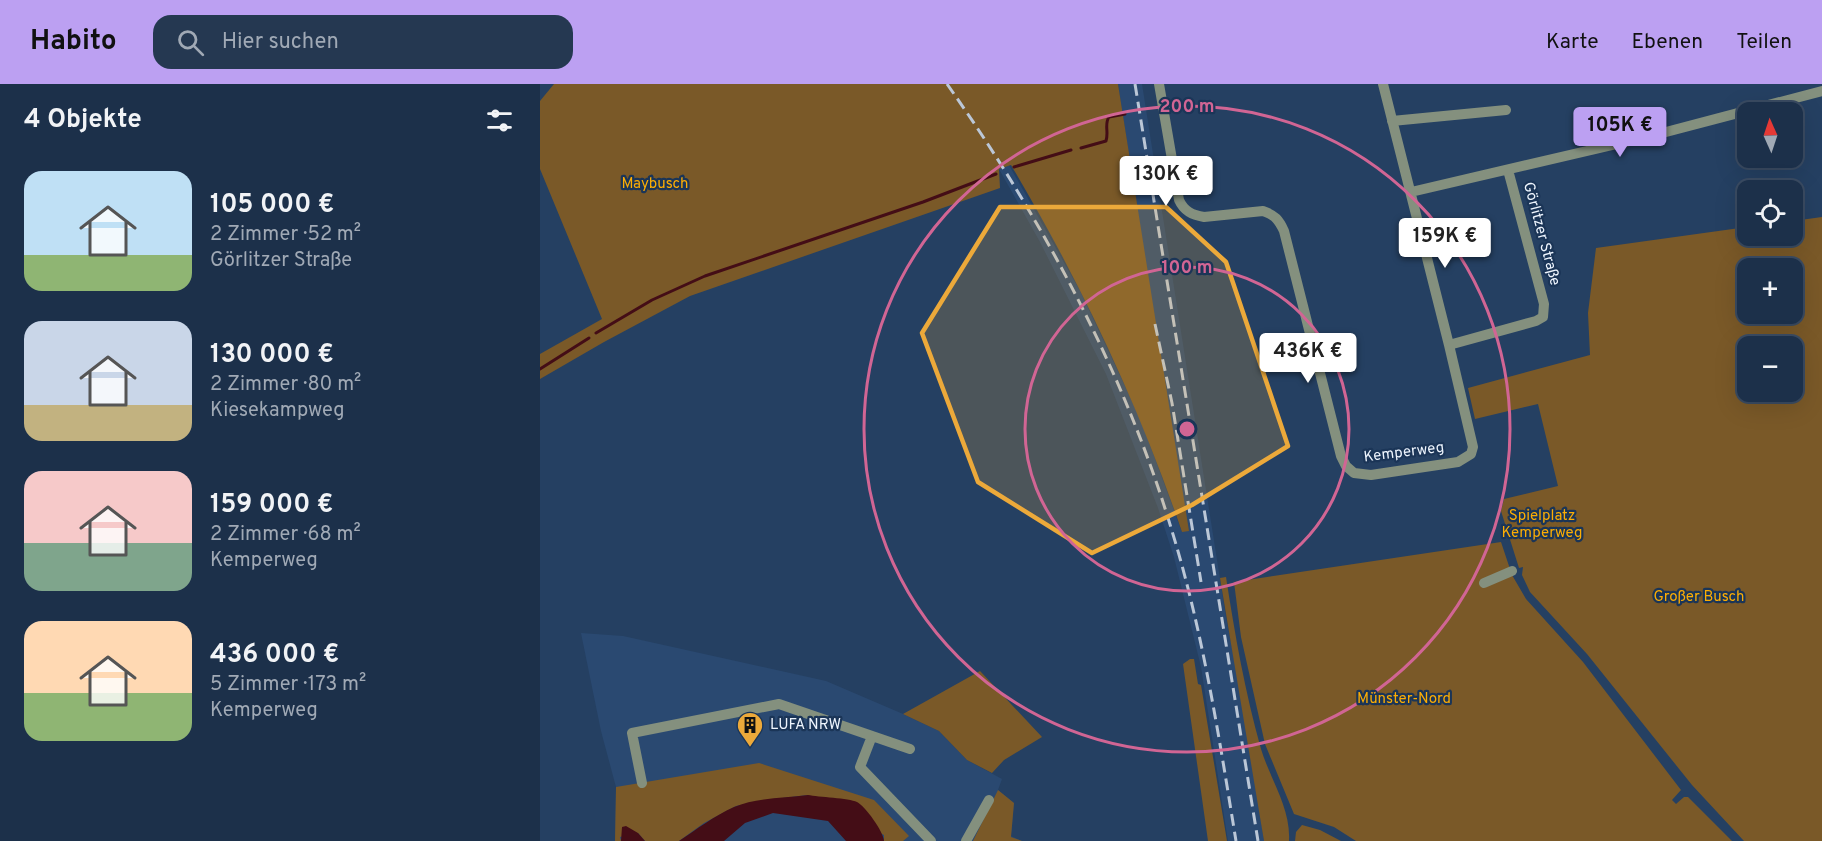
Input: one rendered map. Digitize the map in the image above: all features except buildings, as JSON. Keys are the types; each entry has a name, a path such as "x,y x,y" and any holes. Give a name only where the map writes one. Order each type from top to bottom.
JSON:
{"street":[{"name":"Kemperweg","path":"1160,84 1179,200 1188,212 1204,217 1263,211 1279,220 1284,231 1341,456 1346,466 1354,473 1371,475 1458,462 1471,454 1473,439 1383,84"},
{"name":"Görlitzer Straße","path":"1411,192 1647,137 1822,91"},
{"path":"1392,121 1506,110"},
{"name":"Görlitzer Straße","path":"1449,345 1536,321 1543,317 1545,304 1508,170"},
{"path":"1484,583 1512,571"},
{"path":"642,783 632,733 779,704 910,749"},
{"path":"872,736 860,768 928,840"},
{"path":"966,841 988,800"}],"highlighted area":[{"path":"1000,207 1166,207 1226,262 1288,446 1192,505 1092,553 978,482 922,333"}],"shaded area":[{"path":"1118,84 1142,84 1226,617 1247,723 1264,841 1228,841 1201,667 1174,557 1158,508 1106,374 1040,242 999,169 1001,151 1080,291 1140,418 1182,532 1161,363"},
{"path":"581,633 623,636 826,681 903,714 939,731 967,760 1002,779 998,790 1014,803 1011,836 1022,841 615,841 616,787 601,731"},
{"path":"808,795 857,802 874,820 884,841 846,841 828,821 773,813 745,823 724,841 679,841 734,807 761,800"},
{"path":"626,826 638,833 645,841 621,841 622,827"}],"green space":[{"name":"Maybusch","path":"554,84 1118,84 1189,531 1182,532 1147,437 1106,344 1061,253 1011,165 999,169 1000,188 690,296 540,379 540,354 602,319 540,169 540,101"},
{"name":"Großer Busch","path":"1822,217 1822,841 1744,841 1692,785 1587,654 1530,592 1522,575 1523,567 1519,568 1501,511 1504,499 1558,486 1538,404 1475,419 1468,388 1590,355 1588,313 1596,248 1737,228 1737,246 1803,246 1803,220"},
{"name":"Münster-Nord","path":"1501,542 1512,575 1526,599 1583,662 1681,790 1672,800 1676,804 1684,797 1688,797 1732,841 1356,841 1334,827 1294,814 1265,744 1241,637 1234,582"},
{"path":"1226,577 1250,706 1261,749 1287,817 1289,841 1264,841 1220,578"},
{"path":"1194,659 1198,684 1201,685 1227,841 1208,841 1183,664"},
{"path":"980,671 1042,737 1004,760 992,773 967,760 939,731 903,714"},
{"path":"759,763 874,800 909,836 903,841 884,841 884,835 808,795 736,806 704,823 679,841 645,841 638,833 620,837 621,841 615,841 616,787"},
{"path":"998,790 1014,803 1011,837 1022,841 973,841"},
{"path":"1302,825 1320,830 1341,841 1295,841 1296,832"}],"waterway":[{"path":"1081,148 1106,141 1109,117 1125,114"},
{"path":"1014,167 1071,150"},
{"path":"596,333 652,300 705,276 923,202 996,174"},
{"path":"540,369 589,338"}],"railway":[{"path":"947,84 1016,188 1078,298 1105,355 1153,472 1193,607 1236,841"},
{"path":"1135,84 1258,841"},
{"path":"1155,324 1172,403 1201,582"}],"place":[{"name":"LUFA NRW","path":"750,748"}],"park label":[{"name":"Spielplatz Kemperweg","path":"1542,524"}]}
